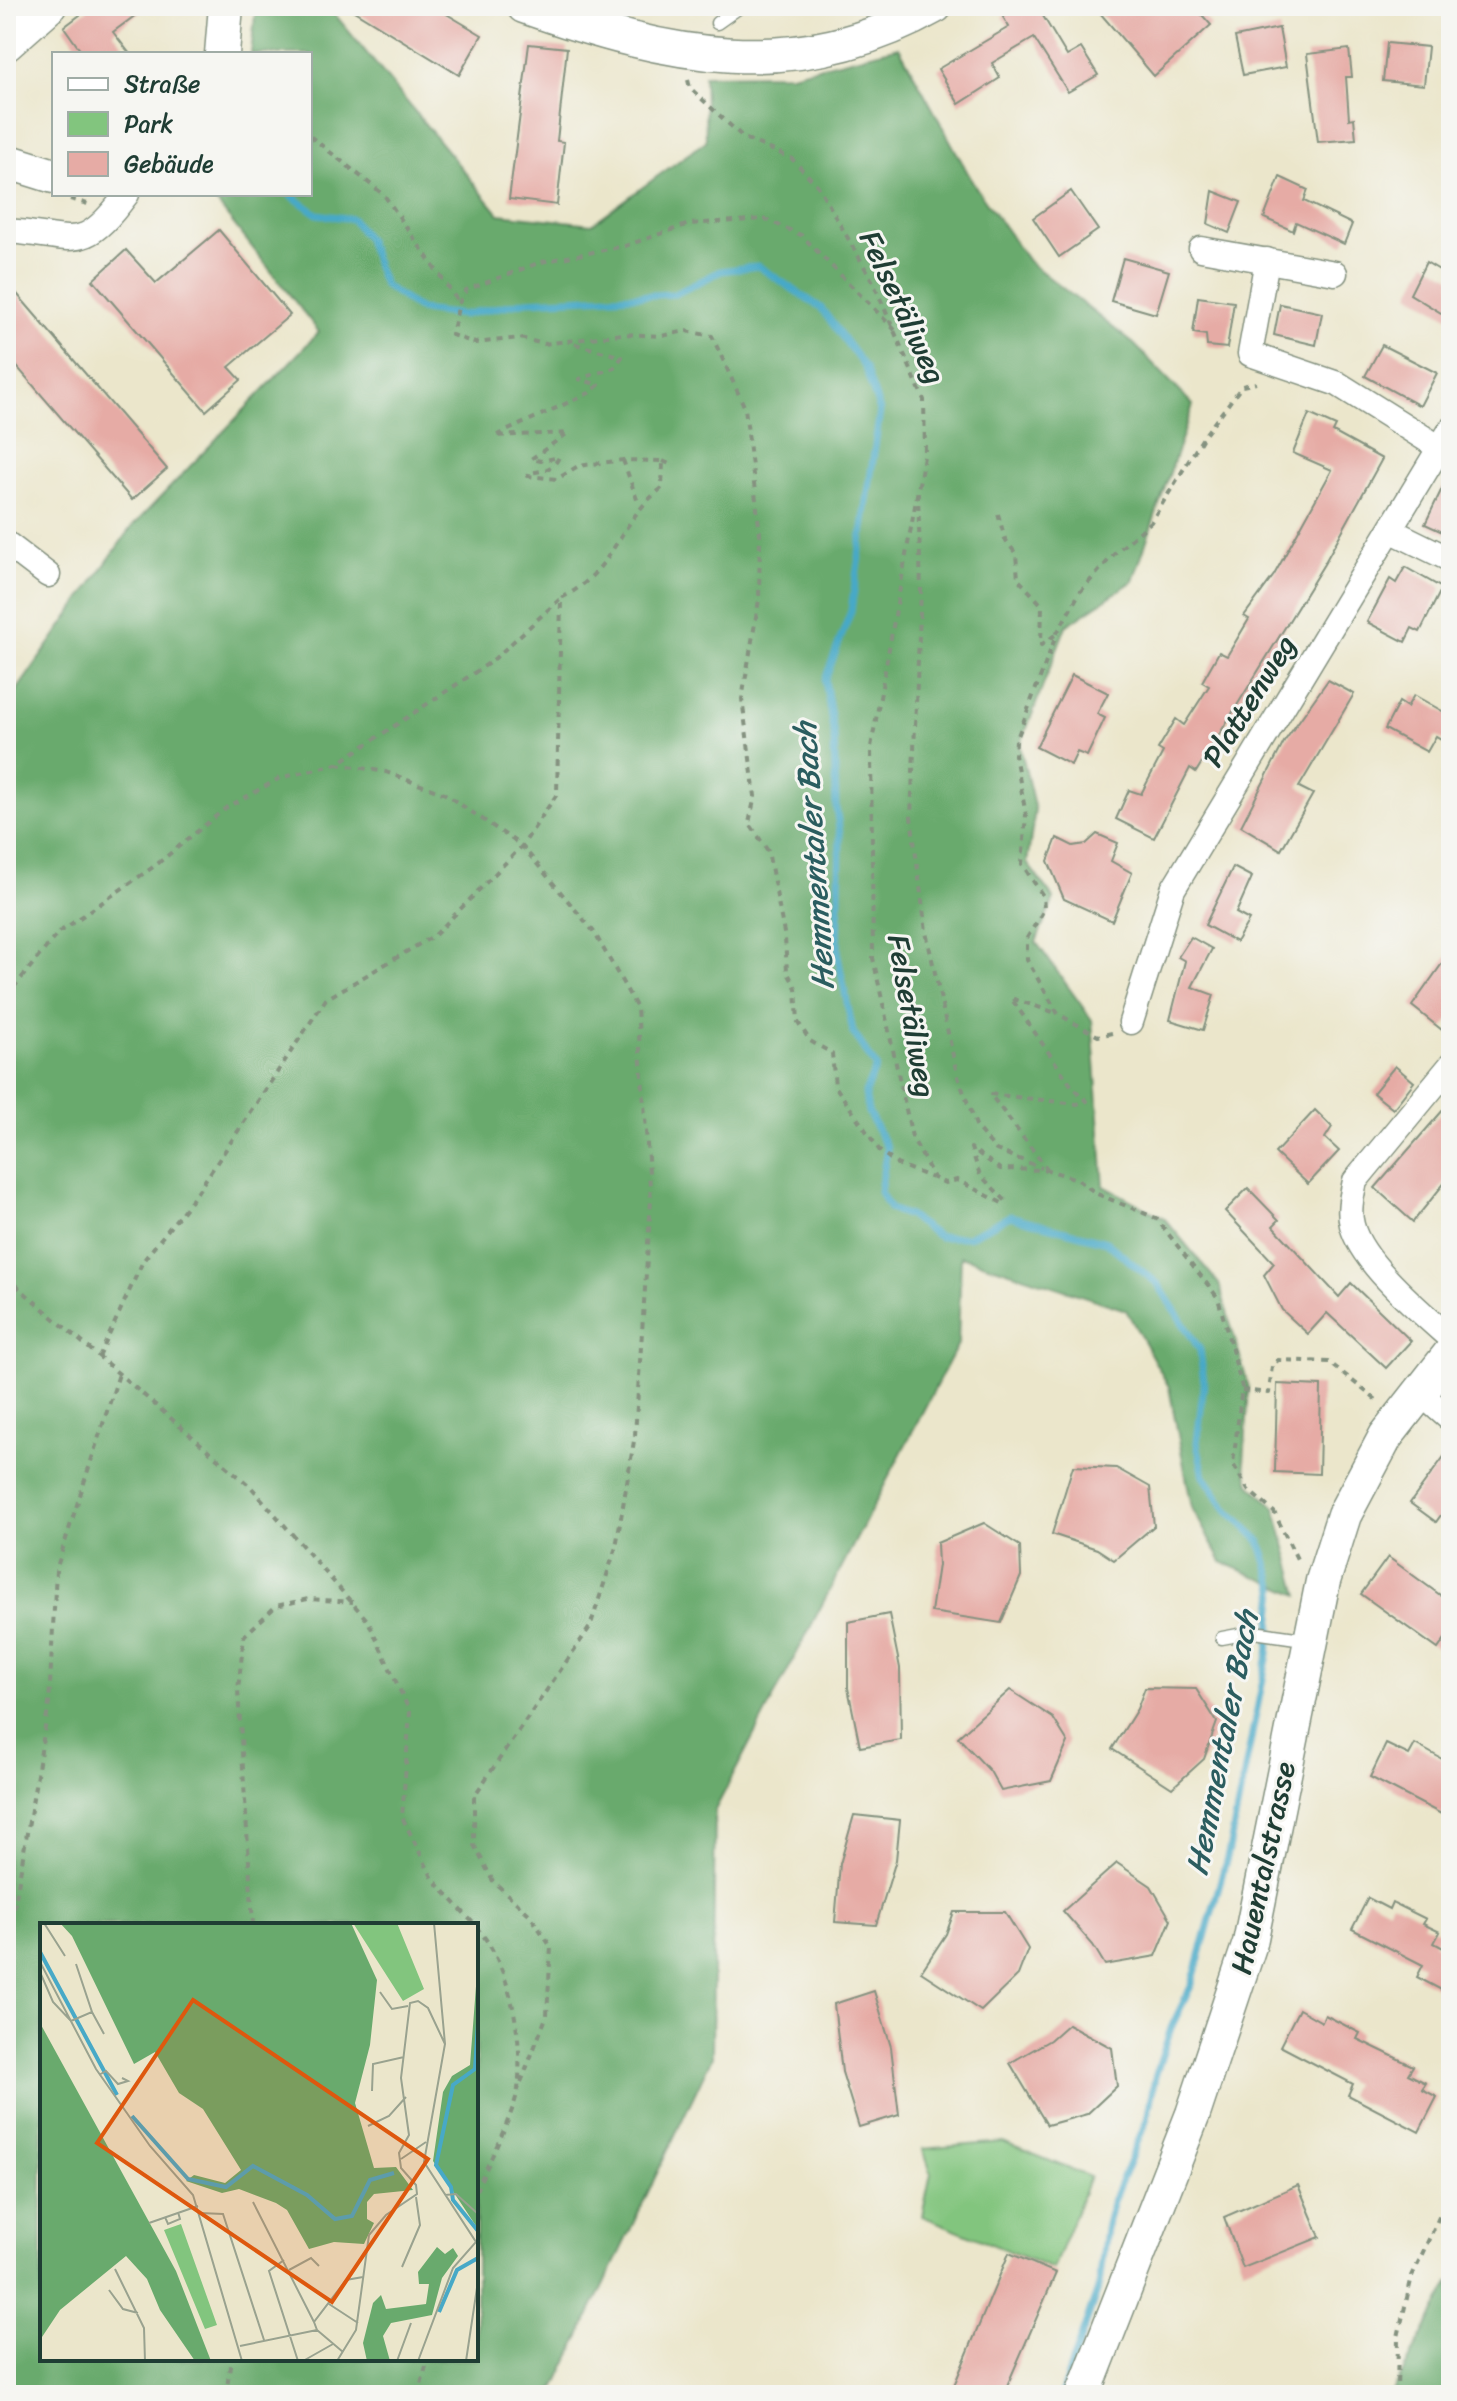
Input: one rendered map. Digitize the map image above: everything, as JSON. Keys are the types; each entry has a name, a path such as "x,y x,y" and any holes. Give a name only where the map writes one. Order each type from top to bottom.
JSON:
{"street":[{"path":"6,44 49,6"},
{"path":"222,52 226,6"},
{"path":"524,6 591,30 681,51 758,56 810,53 858,42 903,24 935,6"},
{"path":"6,161 52,175"},
{"path":"6,231 80,238 94,233 106,222 126,196"},
{"path":"1201,249 1335,273"},
{"path":"1267,260 1250,354 1311,372 1446,438"},
{"name":"Plattenweg","path":"1131,1022 1173,889 1446,438"},
{"path":"1392,531 1451,560"},
{"path":"6,543 48,575"},
{"path":"1451,1065 1355,1181 1350,1204 1351,1224 1361,1247 1451,1339"},
{"name":"Hauentalstrasse","path":"1083,2395 1193,2114 1238,1984 1250,1943 1323,1581 1344,1515 1386,1436 1451,1353"},
{"path":"1419,1392 1451,1420"}],"lane":[{"path":"717,23 741,6"},
{"path":"1222,1638 1254,1632 1311,1641"}],"path":[{"name":"Felsetäliweg","path":"681,51 690,88 744,138 791,158 818,186 873,282 924,400 925,451 871,747 873,958 912,1137 934,1178"},
{"path":"312,138 384,195 459,303"},
{"path":"897,332 801,235 765,219 730,218 689,224 625,246 541,262 466,290 459,303 452,335 475,343 520,338 544,344 686,331 712,336 727,361 745,408 760,534 759,600 742,699 755,796 749,823 768,851 785,938 787,971 796,988 798,1022 810,1041 832,1053 835,1086 880,1151 897,1164 945,1183 957,1180 1002,1203 1006,1201 980,1175 969,1151 971,1148 1000,1169 1048,1170"},
{"path":"566,341 622,357 614,368 579,379 599,385 589,393 495,436 568,433 531,459 541,461 559,457 557,461 546,471 528,476 557,479 578,466 623,460 663,461 674,466"},
{"path":"1058,1014 1027,960 1027,938 1044,910 1043,896 1022,864 1026,815 1015,755 1016,741 1057,633 1080,592 1115,553 1151,522 1204,436 1242,386 1311,372"},
{"path":"623,460 639,505"},
{"path":"6,997 58,933 156,865 226,808 280,778 337,764 492,661 561,598 583,588 612,555 639,505 662,488 663,461"},
{"path":"918,483 921,591 911,817 926,932 957,1074 977,1128 996,1150 1077,1179 1097,1194 1156,1218 1218,1298 1242,1390 1233,1464 1248,1490 1274,1512 1299,1565"},
{"path":"998,514 1005,539 1016,554 1018,579 1042,605 1041,645 1057,633"},
{"path":"99,1357 143,1261 194,1197 326,999 435,935 522,846 557,794 561,598"},
{"path":"337,764 386,772 445,794 522,846 594,932 637,1008 651,1200 635,1435 616,1547 590,1627 474,1796 474,1845 493,1881 530,1915 551,1947 547,2015 478,2186"},
{"path":"1048,1170 990,1094 1077,1104 1087,1101 1073,1088 1011,998 1058,1014 1098,1036 1113,1033 1131,1022"},
{"path":"6,1277 251,1487 368,1621 410,1712 402,1817 433,1879 472,1923"},
{"path":"1242,1390 1269,1393 1272,1366 1278,1360 1329,1362 1387,1408"},
{"path":"6,1956 49,1704 56,1570 119,1374"},
{"path":"253,1923 238,1690 244,1636 276,1606 308,1599 353,1602"},
{"path":"478,1929 514,2001 518,2090"},
{"path":"1397,2395 1398,2337 1412,2276 1451,2191"},
{"path":"226,2395 231,2361"},
{"path":"418,2395 427,2361"}],"green space":[{"path":"256,6 328,6 499,214 592,224 706,141 704,75 791,74 899,47 975,186 1028,261 1134,344 1193,405 1133,581 1066,626 1020,746 1035,810 1027,863 1054,899 1036,942 1092,1020 1104,1186 1164,1218 1219,1284 1249,1388 1244,1462 1250,1484 1275,1507 1299,1595 1222,1562 1192,1508 1169,1387 1126,1310 961,1256 958,1344 715,1810 712,2057 552,2395 6,2395 6,706 130,529 319,332 212,196 312,196 312,52 251,52"},
{"path":"1003,2142 1090,2177 1053,2269 922,2216 931,2173 923,2149"},
{"path":"1451,2281 1451,2395 1391,2395"}],"building":[{"path":"92,6 148,6 113,32 128,52 82,52 64,27"},
{"path":"346,6 433,6 482,35 459,75"},
{"path":"1021,6 1037,6 1067,56 1081,48 1098,75 1068,92 1034,38 992,63 1000,78 959,104 938,69 1009,27 1003,17"},
{"path":"1094,6 1194,6 1211,25 1154,76"},
{"path":"1279,28 1286,67 1243,75 1235,37"},
{"path":"1387,43 1428,47 1424,85 1383,81"},
{"path":"529,44 567,48 557,141 564,142 557,205 509,199"},
{"path":"1349,49 1352,77 1346,77 1349,119 1354,118 1356,139 1318,142 1307,54"},
{"path":"1280,177 1308,190 1304,201 1352,224 1344,244 1296,222 1293,231 1264,218"},
{"path":"1071,191 1098,230 1059,257 1033,218"},
{"path":"1213,191 1241,202 1229,233 1208,224"},
{"path":"219,230 290,315 229,367 241,380 206,411 93,280 126,250 156,283"},
{"path":"1123,258 1169,271 1156,314 1111,301"},
{"path":"1426,262 1451,277 1451,319 1410,294"},
{"path":"6,281 167,469 132,500 6,354"},
{"path":"1198,297 1234,302 1227,348 1207,346 1206,335 1193,333"},
{"path":"1280,304 1322,313 1316,345 1274,335"},
{"path":"1382,345 1437,373 1420,406 1365,376"},
{"path":"1309,414 1336,426 1333,432 1382,459 1324,564 1196,772 1190,768 1154,838 1116,819 1129,790 1141,794 1163,752 1158,749 1176,719 1184,725 1209,686 1202,682 1219,652 1227,656 1249,619 1244,616 1274,575 1332,470 1293,453"},
{"path":"1451,470 1451,536 1425,524"},
{"path":"1405,567 1442,588 1420,632 1412,628 1405,642 1367,622 1390,579 1396,583"},
{"path":"1072,675 1108,693 1097,714 1105,718 1087,756 1077,752 1071,765 1036,747"},
{"path":"1328,680 1354,694 1299,787 1313,794 1281,850 1241,826 1284,742"},
{"path":"1414,695 1451,716 1451,745 1436,736 1427,752 1385,729 1399,702 1407,707"},
{"path":"1097,834 1118,843 1111,861 1132,873 1112,921 1064,899 1048,861 1057,838 1073,846 1086,844"},
{"path":"1233,867 1252,877 1236,913 1249,920 1236,942 1205,925"},
{"path":"1191,937 1212,949 1192,987 1214,995 1203,1030 1170,1020 1185,961 1178,957"},
{"path":"1451,951 1451,1018 1442,1030 1412,1006"},
{"path":"1395,1066 1414,1082 1393,1109 1373,1093"},
{"path":"1451,1101 1451,1175 1413,1222 1375,1188"},
{"path":"1315,1110 1332,1127 1325,1138 1339,1151 1308,1184 1275,1153"},
{"path":"1248,1188 1279,1220 1273,1226 1339,1297 1351,1283 1411,1341 1386,1368 1327,1313 1308,1334 1282,1310 1264,1275 1274,1263 1225,1211"},
{"path":"1277,1384 1321,1386 1319,1474 1275,1472"},
{"path":"1451,1447 1451,1501 1436,1522 1410,1503"},
{"path":"1073,1466 1116,1468 1150,1487 1154,1526 1114,1560 1097,1549 1052,1534"},
{"path":"984,1523 1020,1546 1021,1576 1001,1623 931,1612 938,1565 937,1543"},
{"path":"1388,1557 1451,1603 1451,1630 1438,1649 1361,1594"},
{"path":"889,1614 900,1668 901,1740 860,1747 848,1688 848,1622"},
{"path":"1145,1688 1196,1689 1217,1722 1204,1759 1172,1788 1112,1749 1137,1709"},
{"path":"1010,1690 1053,1718 1068,1742 1051,1781 1001,1791 990,1771 958,1737"},
{"path":"1386,1744 1409,1755 1415,1744 1451,1764 1451,1819 1370,1777"},
{"path":"854,1815 900,1820 896,1860 876,1925 835,1922 840,1864"},
{"path":"1117,1863 1151,1886 1171,1920 1156,1956 1105,1965 1093,1945 1063,1911"},
{"path":"1368,1898 1389,1909 1392,1902 1426,1919 1423,1924 1440,1932 1434,1943 1451,1952 1451,1995 1417,1977 1423,1965 1352,1929"},
{"path":"954,1912 1005,1912 1028,1949 1018,1975 981,2011 921,1972 946,1934"},
{"path":"874,1991 891,2047 899,2115 859,2127 842,2072 834,2004"},
{"path":"1299,2009 1322,2022 1325,2015 1360,2033 1357,2039 1413,2066 1408,2074 1426,2083 1422,2089 1437,2097 1419,2132 1348,2095 1353,2084 1280,2046"},
{"path":"1068,2024 1112,2048 1117,2086 1087,2114 1047,2125 1010,2063 1050,2040"},
{"path":"1298,2185 1320,2237 1243,2268 1224,2217"},
{"path":"1009,2253 1056,2273 1003,2395 950,2395"}],"waterway":[{"name":"Hemmentaler Bach","path":"292,196 317,214 352,219 367,239 384,285 420,310 463,315 527,301 675,294 721,271 758,266 821,308 865,368 880,411 851,611 825,680 834,736 836,808 840,834 838,957 853,1032 876,1067 865,1093 868,1112 887,1148 880,1192 890,1209 909,1216 939,1237 968,1237 1010,1216 1106,1242 1158,1284 1200,1350 1204,1382 1197,1443 1204,1476 1225,1507 1260,1541 1275,1589 1268,1654 1229,1850 1192,1984 1171,2028 1155,2077 1147,2119 1113,2201 1106,2228 1099,2286 1061,2395"}]}
